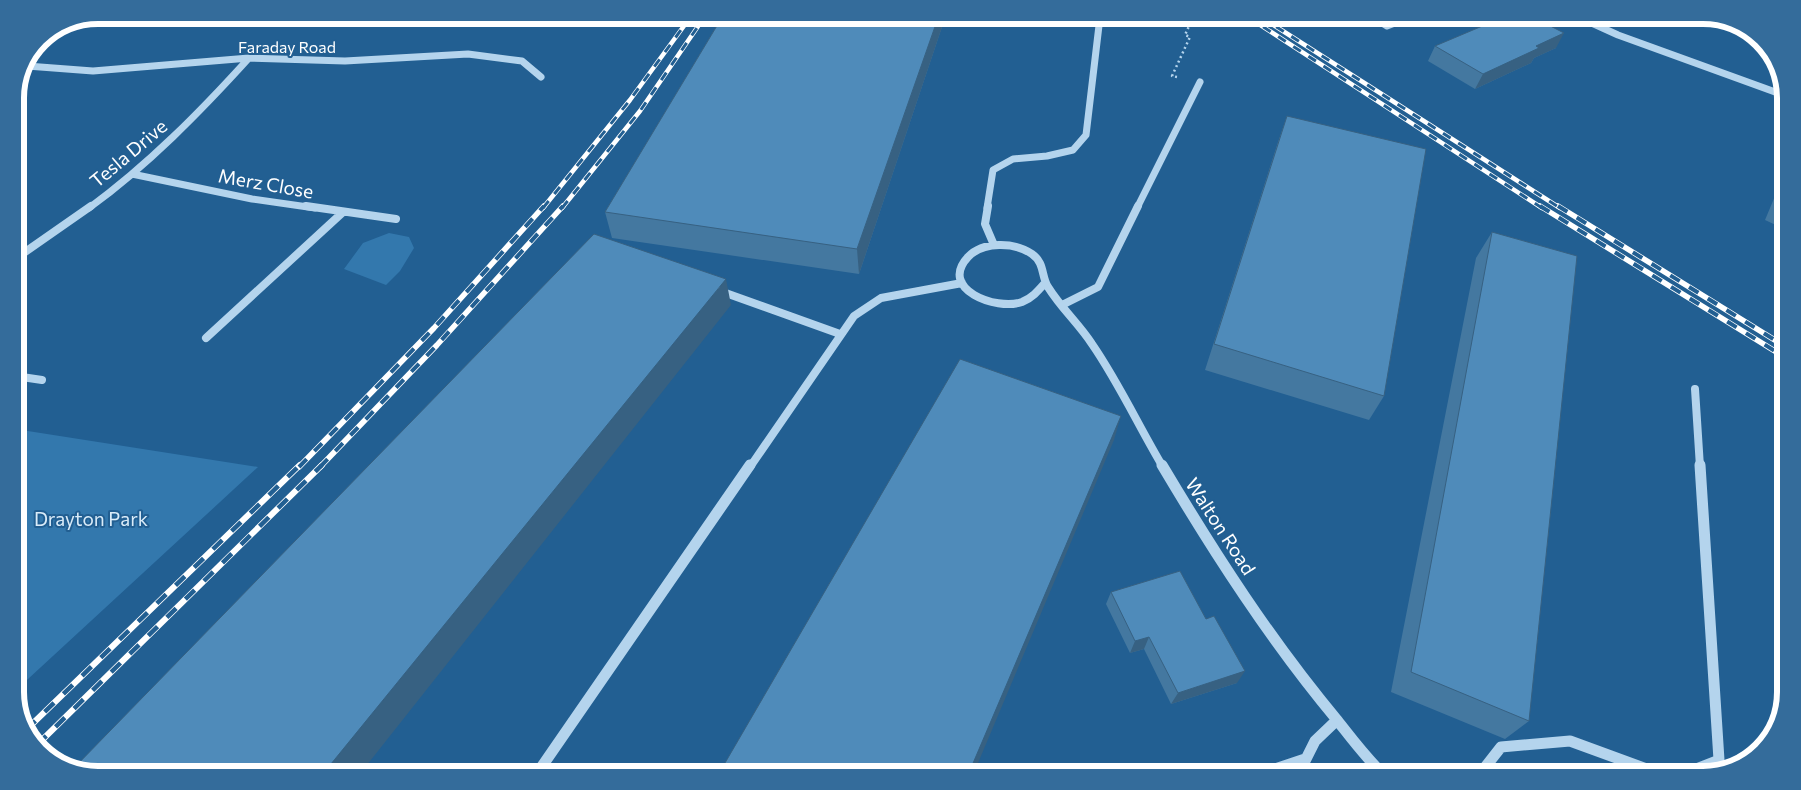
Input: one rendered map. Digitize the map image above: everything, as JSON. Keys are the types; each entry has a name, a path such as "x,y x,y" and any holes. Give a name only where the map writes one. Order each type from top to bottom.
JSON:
{"street":[{"path":"994,246 984,224 993,170 1013,159 1047,156 1074,150 1086,135 1099,24"},
{"path":"1593,24 1777,93"},
{"name":"Faraday Road","path":"31,66 93,71 249,58 344,60 468,54 522,61 541,77"},
{"name":"Tesla Drive","path":"24,253 65,225 132,174 206,106 249,58"},
{"path":"1062,305 1098,287 1200,82"},
{"name":"Merz Close","path":"132,174 252,199 396,219"},
{"path":"206,338 342,212"},
{"name":"Walton Road","path":"962,283 960,272 966,259 975,251 994,246 1009,246 1033,255 1044,269 1045,283 1092,344 1202,532 1295,669 1376,766"},
{"path":"542,766 854,316 880,298 962,283 968,291 979,299 992,304 1007,305 1030,300 1040,293 1045,283"},
{"path":"715,289 840,334"},
{"path":"24,377 42,380"},
{"path":"1695,389 1719,760 1704,766"},
{"path":"1302,766 1314,741 1337,720"},
{"path":"1486,766 1501,747 1570,741 1638,766"},
{"path":"1284,766 1305,759"}],"path":[{"path":"1190,24 1185,35 1190,37 1172,76 1200,82"}],"green space":[{"path":"389,233 409,237 414,248 400,271 386,285 344,269 363,243"},
{"name":"Drayton Park","path":"24,430 258,467 24,683"}],"building":[{"path":"718,24 936,24 857,249 605,212"},
{"path":"1487,24 1547,24 1564,33 1536,46 1539,48 1483,74 1435,46"},
{"path":"1287,116 1426,149 1384,396 1214,344"},
{"path":"1492,232 1577,256 1529,721 1411,672"},
{"path":"594,234 726,279 329,766 98,766 78,763"},
{"path":"960,359 1121,416 972,766 723,766"},
{"path":"1180,571 1206,619 1214,616 1245,671 1178,693 1149,637 1135,641 1111,592"}],"railway":[{"path":"543,208 630,100 685,24"},
{"path":"562,208 640,111 700,24"},
{"path":"1259,24 1542,208"},
{"path":"1272,24 1560,208"},
{"path":"299,467 434,328 544,206"},
{"path":"321,466 437,345 563,206"},
{"path":"1540,206 1777,352"},
{"path":"1558,206 1777,341"},
{"path":"31,725 300,465"},
{"path":"42,740 321,466"}]}
